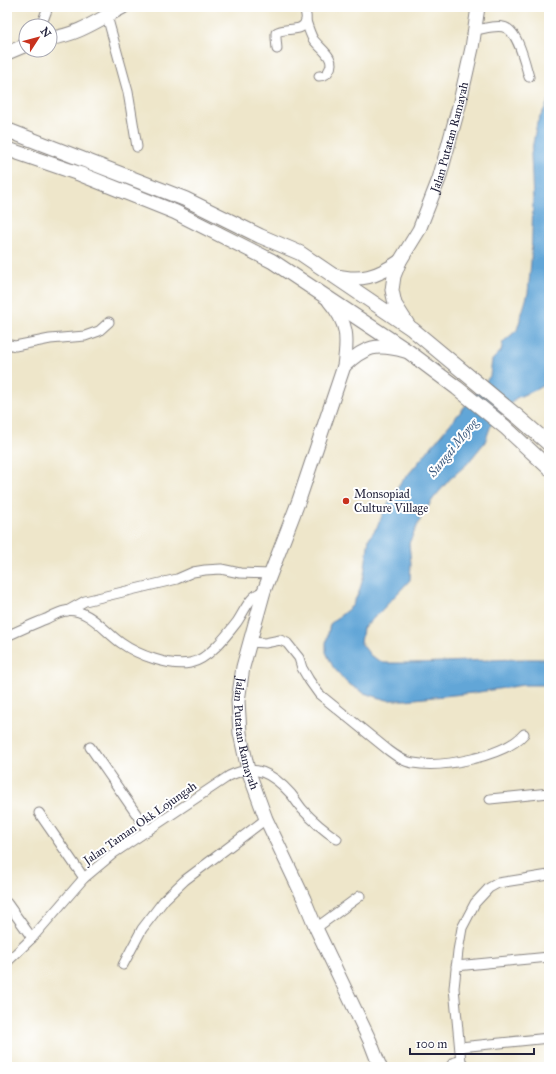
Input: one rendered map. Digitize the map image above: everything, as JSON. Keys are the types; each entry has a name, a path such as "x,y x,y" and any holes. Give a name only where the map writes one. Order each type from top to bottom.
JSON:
{"main road":[{"path":"58,37 68,35 123,7"},
{"name":"Jalan Putatan Ramayah","path":"412,329 395,304 392,290 394,276 400,261 419,230 439,179 459,106 472,48 478,7"},
{"path":"7,53 18,48"},
{"path":"7,130 186,199 260,236 300,253 412,329 518,416 549,444"},
{"path":"7,149 80,174 175,212 272,261 409,352 505,427 549,468"},
{"name":"Jalan Putatan Ramayah","path":"331,274 346,278 358,279 372,276 388,269 400,261"},
{"name":"Jalan Putatan Ramayah","path":"324,295 336,308 343,320 347,332 347,347 344,366 299,500 264,591 249,642 238,700 240,733 248,770 266,819 370,1041 380,1067"},
{"path":"344,366 355,356 367,349 378,346 390,347 409,352"}],"street":[{"path":"44,18 48,7"},
{"path":"304,7 306,21 312,37 326,54 332,65 325,75 319,76"},
{"path":"107,16 128,92 137,147"},
{"path":"277,49 276,34 278,31 297,29 306,21"},
{"path":"475,30 502,26 508,28 516,40 529,77"},
{"path":"7,344 15,346 50,339 85,336 99,331 109,322"},
{"path":"7,636 67,611 85,601 177,579 193,572 221,569 240,573 270,574"},
{"path":"67,611 84,614 133,650 161,661 176,664 190,663 200,660 210,652 236,622 252,597 264,591"},
{"path":"249,642 265,643 280,640 287,643 299,658 302,668 319,694 388,750 399,758 412,763 457,763 500,750 519,740 524,734"},
{"path":"90,747 148,831"},
{"path":"248,770 260,771 274,778 292,795 308,815 326,832 337,839"},
{"name":"Jalan Taman Okk Lojungah","path":"7,962 32,938 84,878 114,853 228,776 239,771 248,770"},
{"path":"490,799 549,793"},
{"path":"38,813 84,878"},
{"path":"123,965 142,929 165,899 185,880 266,819"},
{"path":"463,1064 454,988 462,928 475,903 489,888 498,883 549,875"},
{"path":"316,928 360,896"},
{"path":"7,903 32,938"},
{"path":"456,966 549,957"},
{"path":"460,1047 549,1038"},
{"path":"450,1067 455,1061 463,1064"}],"water":[{"name":"Sungai Moyog","path":"549,100 549,382 516,398 491,425 485,442 467,464 450,479 433,499 421,518 409,543 411,564 410,580 363,628 361,643 371,656 384,663 549,659 549,685 523,685 473,693 405,700 387,700 364,693 347,683 333,667 326,652 326,643 330,624 352,606 359,592 364,575 369,538 377,527 387,505 402,481 490,376 492,360 501,351 503,342 517,330 528,293 531,262 533,202 531,154 537,123"}],"place":[{"name":"Monsopiad Culture Village","path":"346,501"}]}
